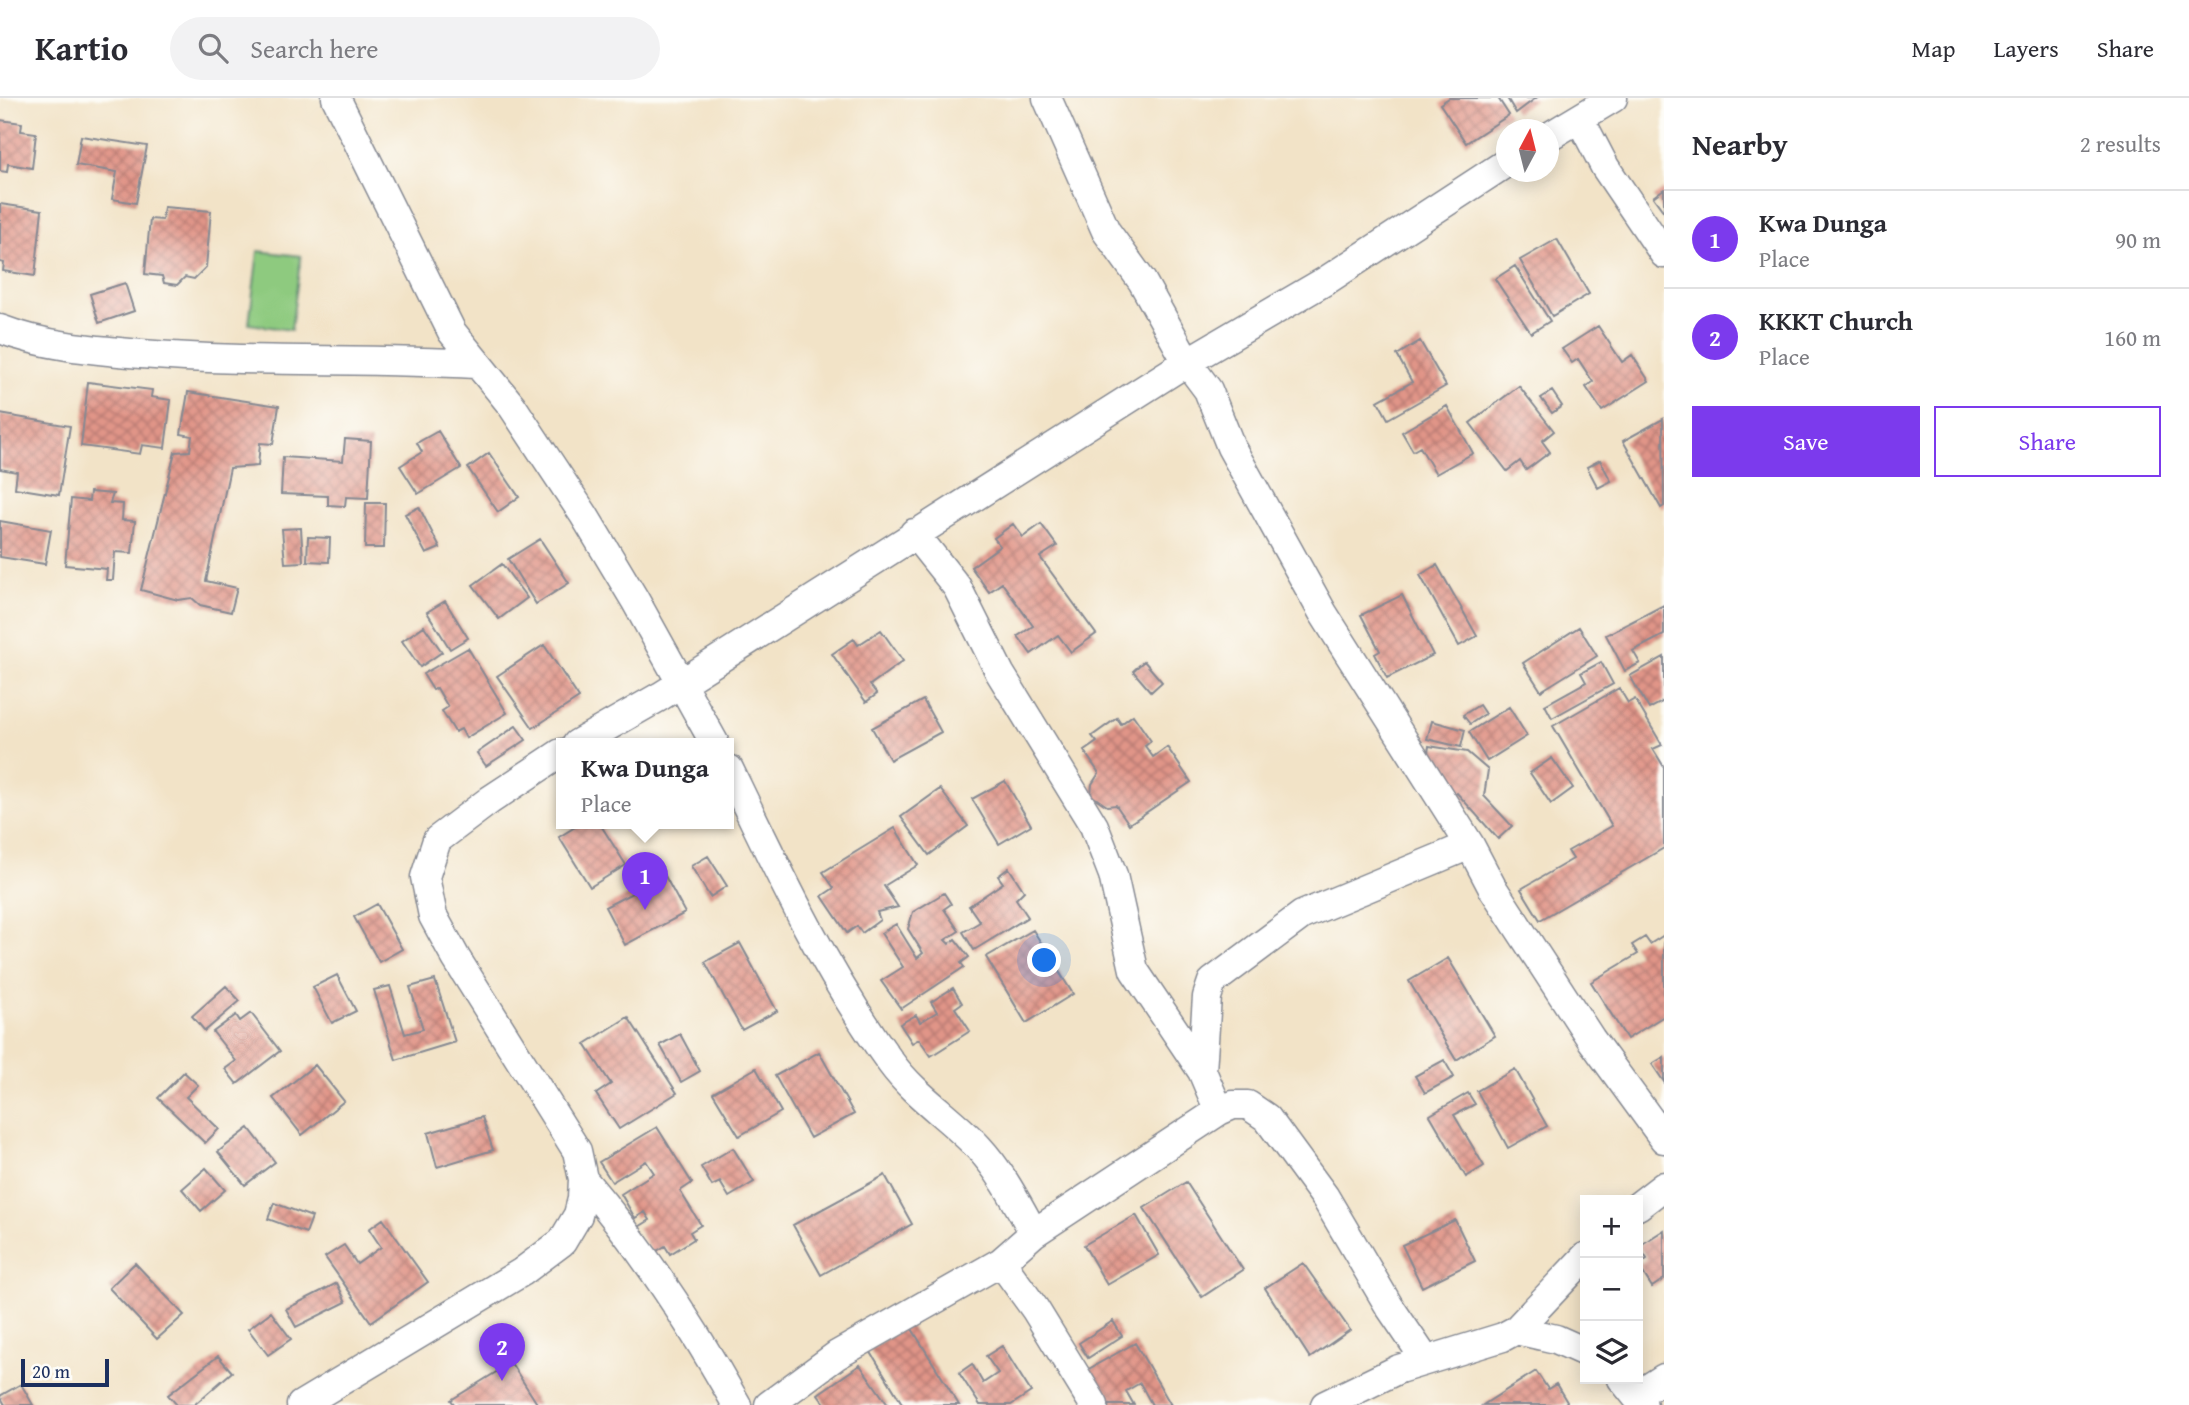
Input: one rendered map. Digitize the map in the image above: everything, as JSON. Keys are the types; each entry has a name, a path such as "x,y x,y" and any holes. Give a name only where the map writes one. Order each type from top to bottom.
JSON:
{"street":[{"path":"336,98 435,303 475,364 512,406 584,515 712,738"},
{"path":"1047,98 1106,231 1142,281 1188,362 1208,390 1231,447 1323,613 1470,845 1492,887 1591,1038 1664,1139"},
{"path":"1559,131 1613,98"},
{"path":"1580,119 1605,167 1664,254"},
{"path":"587,738 681,683 1188,362 1328,280 1496,170"},
{"path":"0,329 23,338 64,345 205,359 385,360 475,364"},
{"path":"914,533 957,587 1000,674 1094,826 1113,875 1138,978 1202,1071 1219,1111"},
{"path":"301,1405 522,1272 562,1242 578,1215 583,1179 577,1151 456,958 433,916 425,877 437,840 490,800 556,756"},
{"path":"734,779 813,938 885,1054 917,1092 957,1125 991,1161 1034,1233"},
{"path":"1202,1071 1207,997 1212,982 1302,915 1470,845"},
{"path":"769,1405 837,1355 1000,1262 1034,1233 1219,1111 1233,1105 1248,1105 1266,1118 1325,1197 1425,1359"},
{"path":"583,1179 625,1229 709,1354 737,1405"},
{"path":"1643,1202 1664,1186"},
{"path":"1325,1405 1425,1359 1487,1342 1516,1330 1584,1258"},
{"path":"1000,1262 1035,1309 1094,1405"},
{"path":"1516,1330 1556,1339 1580,1350"},
{"path":"1634,1393 1664,1378"}],"green space":[{"path":"258,251 301,256 291,330 249,324"}],"building":[{"path":"1449,98 1498,98 1509,115 1496,119 1496,123 1466,143 1440,104"},
{"path":"1507,98 1536,98 1516,113"},
{"path":"0,120 22,123 21,131 36,133 32,168 8,164 7,172 0,171"},
{"path":"81,136 147,146 136,203 112,199 117,172 76,165"},
{"path":"1664,189 1664,212 1653,197"},
{"path":"0,204 42,210 35,276 3,271 4,263 0,262"},
{"path":"164,207 211,211 206,267 194,279 185,277 177,285 164,283 162,276 145,274 150,219 162,220"},
{"path":"1557,239 1589,294 1552,316 1520,260"},
{"path":"1515,266 1550,321 1531,333 1495,279"},
{"path":"125,283 134,311 99,323 90,294"},
{"path":"1598,326 1622,362 1632,355 1649,381 1602,411 1586,387 1593,382 1578,359 1572,363 1562,349"},
{"path":"1420,341 1446,386 1388,419 1378,401 1412,382 1397,355"},
{"path":"88,382 152,390 151,397 171,400 165,448 142,445 140,454 81,446"},
{"path":"1519,386 1554,431 1542,441 1550,452 1526,470 1520,461 1507,471 1470,423"},
{"path":"1552,391 1562,406 1552,413 1541,398"},
{"path":"188,392 279,406 273,444 260,443 258,466 230,468 206,581 237,588 231,612 200,605 192,598 178,600 141,590 175,452 190,451 192,436 181,434"},
{"path":"1447,406 1473,453 1436,474 1420,447 1413,451 1402,432"},
{"path":"0,414 70,426 59,495 15,488 17,472 0,469"},
{"path":"1663,419 1664,506 1661,508 1623,441"},
{"path":"438,431 461,468 418,494 400,466 422,452 417,443"},
{"path":"345,439 371,441 368,498 346,497 345,506 328,505 328,496 281,494 283,457 343,461"},
{"path":"489,453 519,497 498,512 468,468"},
{"path":"1600,460 1611,481 1598,488 1587,467"},
{"path":"90,492 113,494 110,503 123,504 122,520 135,521 132,553 115,552 113,580 106,580 107,569 65,565 71,499 89,501"},
{"path":"366,503 385,503 384,548 365,548"},
{"path":"419,507 440,548 426,554 405,514"},
{"path":"0,521 51,530 45,564 0,557"},
{"path":"1013,524 1023,537 1041,524 1057,546 1040,557 1096,634 1071,652 1058,635 1031,654 1018,636 1033,626 1002,583 989,592 971,567 1000,546 994,538"},
{"path":"301,528 303,562 285,563 282,529"},
{"path":"308,537 330,538 329,562 307,561"},
{"path":"540,539 569,583 536,604 508,559"},
{"path":"502,564 527,598 499,619 473,585"},
{"path":"1437,565 1477,636 1459,646 1420,575"},
{"path":"1402,595 1433,655 1387,678 1375,654 1380,651 1361,615"},
{"path":"445,601 468,638 450,649 427,612"},
{"path":"1664,605 1664,635 1633,651 1640,663 1625,671 1606,635"},
{"path":"424,626 442,652 420,667 402,641"},
{"path":"1579,627 1597,656 1541,691 1523,663"},
{"path":"881,630 903,661 870,685 877,694 866,702 832,654 854,639 858,645"},
{"path":"544,645 579,698 533,728 497,676"},
{"path":"468,648 507,713 466,738 461,729 455,732 442,711 448,707 437,688 433,690 423,674"},
{"path":"1664,657 1664,701 1649,709 1630,676"},
{"path":"1144,661 1162,682 1151,692 1133,671"},
{"path":"1601,662 1613,684 1552,718 1545,705 1586,682 1581,673"},
{"path":"1619,688 1628,703 1635,699 1662,745 1653,749 1664,767 1664,848 1540,920 1521,889 1573,859 1568,851 1612,826 1553,726"},
{"path":"923,700 941,732 890,760 872,728"},
{"path":"1479,705 1485,714 1470,724 1463,715"},
{"path":"1509,707 1527,736 1487,761 1469,732"},
{"path":"1133,715 1151,741 1145,746 1153,757 1167,747 1191,782 1129,824 1116,805 1107,806 1091,795 1092,784 1099,773 1084,751 1097,742 1092,736 1117,718 1121,724"},
{"path":"1432,721 1465,730 1461,747 1427,739"},
{"path":"516,726 526,740 486,766 477,753"},
{"path":"1429,746 1467,752 1488,770 1484,796 1512,826 1498,839 1457,793 1444,795 1425,772"},
{"path":"1552,758 1573,788 1551,804 1530,773"},
{"path":"1005,781 1031,825 999,844 972,799"},
{"path":"940,789 968,826 929,855 901,817"},
{"path":"895,828 918,865 884,886 898,907 877,912 880,920 862,933 857,926 847,933 822,896 834,888 823,872"},
{"path":"572,829 603,829 626,865 590,887 559,837"},
{"path":"708,856 727,886 710,897 691,866"},
{"path":"1009,868 1024,891 1016,899 1028,917 974,950 963,932 980,922 969,906 1003,883 998,876"},
{"path":"665,876 685,913 625,945 605,907"},
{"path":"944,893 951,904 944,909 959,931 945,940 949,944 955,939 969,957 961,963 964,967 901,1009 881,981 903,967 881,933 896,924 917,958 923,953 908,929 913,912"},
{"path":"377,904 402,949 379,962 354,917"},
{"path":"1033,930 1073,994 1026,1023 986,957"},
{"path":"1664,935 1664,1016 1627,1039 1591,982 1638,954 1632,945 1645,937 1650,944"},
{"path":"740,943 777,1011 742,1030 705,962"},
{"path":"1448,958 1495,1036 1456,1060 1409,981"},
{"path":"337,975 356,1011 332,1023 313,987"},
{"path":"435,980 455,1042 396,1060 374,990 390,986 405,1034 423,1029 410,987"},
{"path":"226,986 240,1001 205,1031 192,1016"},
{"path":"953,988 962,1003 955,1008 970,1031 931,1056 919,1039 912,1043 900,1024 916,1015 920,1022 937,1012 931,1002"},
{"path":"251,1013 280,1051 237,1084 225,1069 236,1061 213,1032 236,1015 240,1021"},
{"path":"628,1017 677,1093 619,1129 596,1094 611,1084 585,1044"},
{"path":"680,1034 700,1071 681,1082 660,1045"},
{"path":"819,1052 854,1114 810,1138 775,1076"},
{"path":"1664,1057 1664,1082 1652,1064"},
{"path":"1444,1060 1454,1077 1425,1093 1415,1076"},
{"path":"315,1065 344,1101 302,1135 273,1098"},
{"path":"756,1068 781,1112 739,1136 713,1093"},
{"path":"1515,1069 1547,1126 1508,1148 1477,1091"},
{"path":"184,1072 198,1085 186,1097 219,1129 205,1143 158,1098"},
{"path":"1468,1093 1475,1104 1454,1115 1484,1166 1466,1177 1430,1115"},
{"path":"482,1117 493,1150 437,1167 428,1133"},
{"path":"657,1127 692,1183 680,1191 701,1225 690,1232 694,1239 670,1254 665,1246 652,1254 637,1228 650,1220 645,1212 635,1218 621,1194 654,1173 646,1161 612,1182 599,1162"},
{"path":"249,1128 275,1162 245,1185 218,1152"},
{"path":"733,1148 754,1182 729,1197 720,1182 712,1186 701,1167"},
{"path":"206,1168 225,1190 201,1211 182,1189"},
{"path":"885,1175 912,1224 821,1275 793,1225"},
{"path":"1186,1182 1243,1270 1202,1297 1144,1208"},
{"path":"274,1203 312,1217 306,1233 268,1219"},
{"path":"1136,1215 1159,1255 1107,1285 1084,1245"},
{"path":"383,1219 428,1282 371,1322 325,1257 344,1245 357,1264 381,1247 369,1229"},
{"path":"1455,1220 1475,1261 1422,1287 1402,1245"},
{"path":"1664,1230 1664,1279 1652,1287 1643,1273 1643,1262 1647,1259 1643,1252 1643,1243"},
{"path":"135,1263 184,1315 157,1339 109,1288"},
{"path":"1303,1263 1350,1330 1310,1358 1265,1288"},
{"path":"337,1283 346,1302 296,1327 286,1309"},
{"path":"271,1312 291,1339 268,1355 248,1329"},
{"path":"1113,1321 1122,1336 1088,1358 1079,1343"},
{"path":"909,1324 959,1405 903,1405 869,1349"},
{"path":"1135,1343 1171,1405 1152,1405 1140,1383 1126,1391 1134,1405 1097,1405 1080,1374"},
{"path":"1002,1346 1031,1392 1011,1405 980,1405 959,1373 972,1364 983,1383 998,1373 986,1356"},
{"path":"218,1356 232,1372 194,1405 177,1405 168,1395"},
{"path":"511,1363 538,1405 455,1405 451,1400"},
{"path":"860,1365 888,1405 826,1405 818,1394"},
{"path":"1536,1371 1548,1389 1556,1384 1567,1402 1562,1405 1483,1405"},
{"path":"21,1384 33,1405 5,1405 0,1396"}],"place":[{"name":"Kwa Dunga","path":"645,910"},
{"name":"KKKT Church","path":"502,1381"}]}
